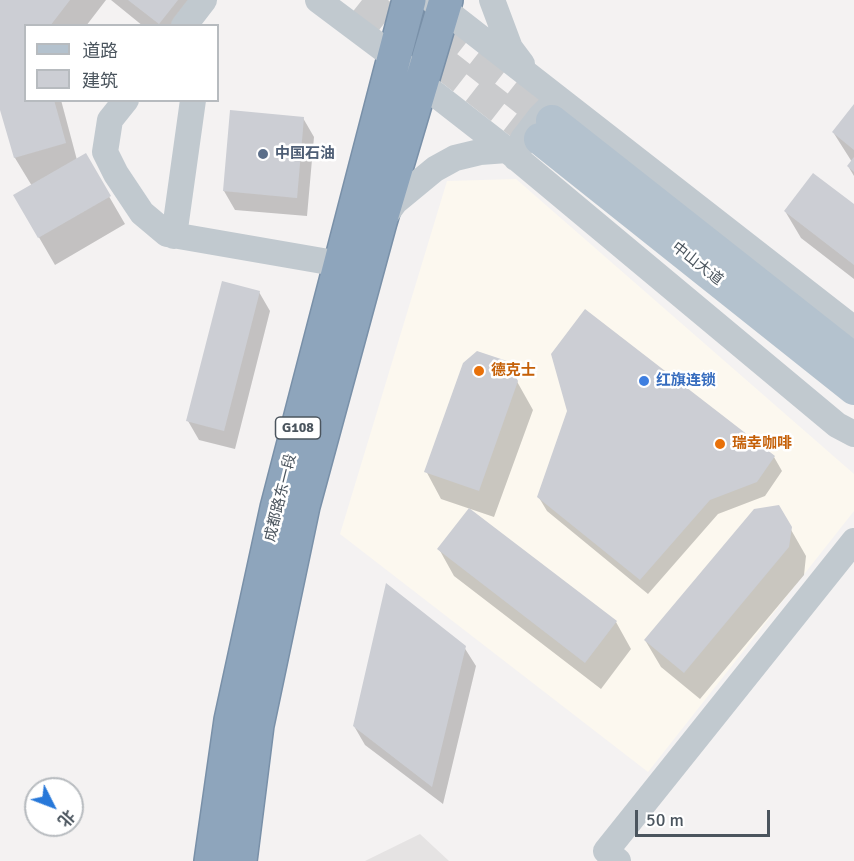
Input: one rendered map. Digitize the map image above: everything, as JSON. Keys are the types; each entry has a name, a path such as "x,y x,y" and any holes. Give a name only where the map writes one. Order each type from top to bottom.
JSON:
{"highway":[{"name":"成都路东一段","path":"211,861 231,720 277,508 409,0"},
{"name":"成都路东一段","path":"240,861 257,725 303,506 380,222 421,83 441,3"}],"main road":[{"name":"中山大道","path":"535,134 854,359"},
{"name":"中山大道","path":"535,134 854,389"}],"street":[{"path":"186,24 205,0"},
{"path":"203,24 205,0"},
{"path":"318,0 394,57 421,83 535,134 854,328"},
{"path":"492,0 510,48 532,78 535,134 837,425 854,434"},
{"path":"441,3 532,78"},
{"path":"124,102 110,120 105,152 116,174 142,213 167,234 340,264"},
{"path":"174,236 193,102"},
{"path":"380,222 395,202 435,169 455,158 535,134"},
{"path":"618,861 606,851 854,541"}],"shaded area":[{"path":"516,179 854,474 854,511 648,772 340,534 447,181"},
{"path":"420,834 449,861 365,861"}],"building":[{"path":"0,0 70,0 52,24 24,24 24,102 55,102 66,143 14,158 0,110"},
{"path":"128,0 178,0 159,24"},
{"path":"854,104 854,150 832,132"},
{"name":"中国石油","path":"230,110 304,117 297,198 223,191"},
{"path":"86,153 111,196 38,238 13,195"},
{"path":"854,157 854,172 847,166"},
{"path":"813,173 854,204 854,265 784,211"},
{"path":"222,281 260,291 224,431 186,421"},
{"path":"585,309 775,456 757,482 710,500 640,580 537,497 567,411 551,354"},
{"path":"477,351 507,361 518,381 479,491 424,472 463,363"},
{"path":"779,505 792,527 789,547 684,673 644,640 754,509"},
{"path":"469,508 617,621 585,663 437,549"},
{"path":"386,583 466,646 432,787 353,726"}],"tunnel":[{"path":"362,0 540,139"},
{"path":"398,0 552,121"}],"place":[{"name":"中国石油","path":"263,154"},
{"name":"德克士","path":"479,371"},
{"name":"红旗连锁","path":"644,381"},
{"name":"瑞幸咖啡","path":"720,444"}]}
